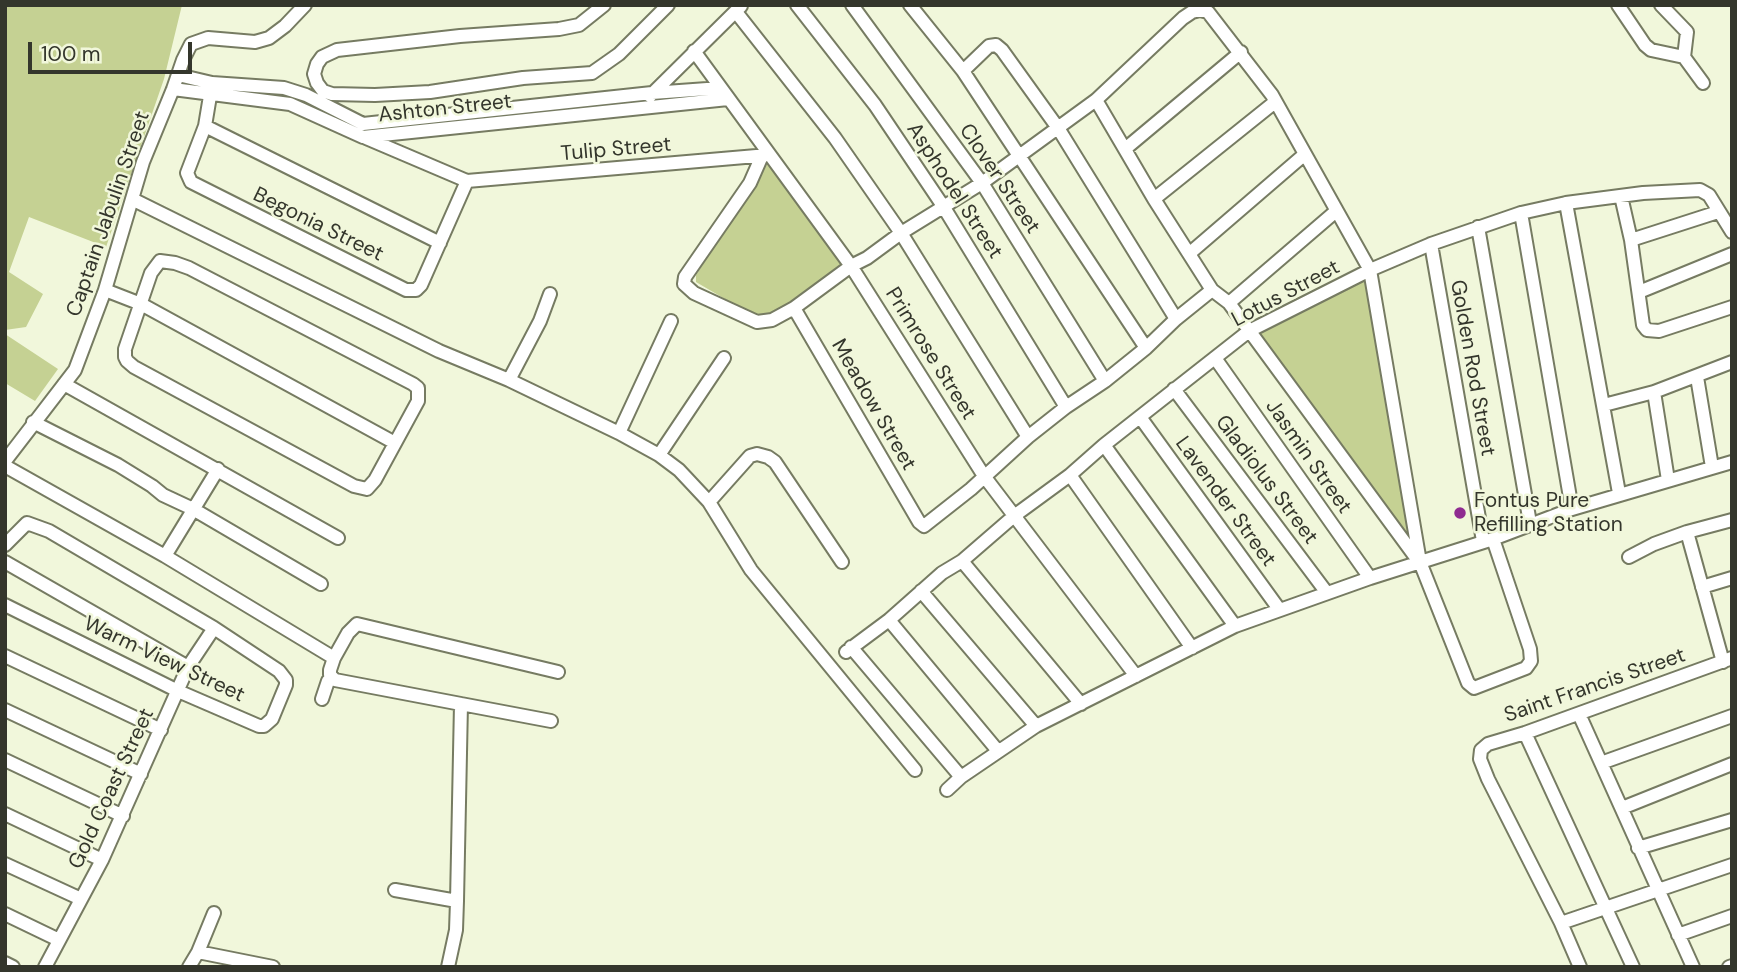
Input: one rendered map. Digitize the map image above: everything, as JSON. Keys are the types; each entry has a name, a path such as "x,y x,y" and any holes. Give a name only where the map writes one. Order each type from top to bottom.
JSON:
{"street":[{"path":"604,5 579,25 559,29 460,36 337,50 322,57 314,74 323,90 332,94 375,95 430,92 523,78 592,73 619,54 664,6"},
{"name":"Asphodel Street","path":"797,5 875,105 943,206 1066,407"},
{"name":"Clover Street","path":"852,5 982,183 1105,381"},
{"path":"909,5 963,71 1146,348"},
{"path":"1618,5 1644,45 1651,50 1684,57 1703,83"},
{"path":"1661,5 1687,32 1684,57"},
{"name":"Captain Jabulin Street","path":"5,464 33,422 75,370 105,290 143,162 191,44 208,38 255,42 269,38 299,7"},
{"path":"643,107 652,93 739,8 901,233 1028,437"},
{"path":"765,156 750,183 685,277 684,284 694,293 757,322 772,320 794,308 851,266 982,183 1096,100 1192,12 1208,12 1241,52 1275,102 1370,270 1420,562"},
{"path":"963,71 989,46 996,45 1002,50 1058,128 1176,318"},
{"name":"Primrose Street","path":"694,51 765,156 851,266 984,476 1136,676"},
{"path":"1125,149 1241,52"},
{"name":"Ashton Street","path":"178,75 211,89"},
{"name":"Ashton Street","path":"173,89 211,89 290,104 363,130 643,107 724,93"},
{"name":"Begonia Street","path":"211,89 205,126 187,173 191,182 212,195 411,292 421,285 467,181"},
{"name":"Ashton Street","path":"363,130 652,93 724,93"},
{"path":"1096,100 1212,290 1229,303 1420,562"},
{"path":"1154,199 1275,102"},
{"path":"205,126 440,243"},
{"path":"363,130 467,181"},
{"path":"1190,253 1305,154"},
{"name":"Tulip Street","path":"467,181 765,156"},
{"name":"Lotus Street","path":"961,777 848,650 1249,331 1370,270 1431,244 1521,213 1566,203 1700,190 1709,195 1732,232"},
{"path":"1621,196 1631,240 1643,325 1647,330 1653,331 1732,307"},
{"path":"132,199 427,345 509,380 659,455 679,470 709,502 751,570 915,770"},
{"path":"1566,203 1619,493"},
{"path":"1229,303 1335,212"},
{"path":"1631,240 1718,212"},
{"path":"1521,213 1572,509"},
{"path":"1478,227 1530,523"},
{"name":"Golden Rod Street","path":"1420,562 1468,683 1474,688 1479,687 1526,668 1531,661 1530,649 1488,540 1431,244"},
{"path":"1639,292 1732,254"},
{"path":"160,261 175,262 413,384 418,388 418,401 396,443 371,486 360,489 134,367 124,357 125,349 155,267 160,261"},
{"path":"105,290 141,304 396,443"},
{"path":"984,476 1028,437 1146,348 1176,318 1212,290"},
{"path":"509,380 540,321 550,294"},
{"name":"Meadow Street","path":"794,308 921,526 928,526 984,476"},
{"path":"619,433 671,321"},
{"path":"659,455 724,358"},
{"name":"Jasmin Street","path":"1215,358 1370,578"},
{"path":"1604,405 1654,392 1732,362"},
{"path":"1698,377 1712,467"},
{"path":"64,384 338,538"},
{"name":"Gladiolus Street","path":"1174,389 1327,593"},
{"path":"1654,392 1668,480"},
{"name":"Lavender Street","path":"1140,417 1279,609"},
{"path":"33,422 118,465 163,495 321,584"},
{"path":"1104,445 1235,626"},
{"path":"709,502 750,456 757,454 768,457 775,462 842,562"},
{"path":"947,790 961,777 1036,726 1235,626 1619,493 1732,462"},
{"path":"5,464 334,657"},
{"path":"164,556 218,469"},
{"path":"1070,475 1192,648"},
{"path":"1629,557 1687,532 1732,520"},
{"path":"5,545 27,523 49,531 214,628"},
{"path":"1687,532 1727,660"},
{"path":"962,561 1082,704"},
{"path":"5,562 188,667"},
{"path":"1702,587 1732,578"},
{"path":"921,591 1036,726"},
{"name":"Warm View Street","path":"5,605 178,691 264,726 272,719 286,680 279,671 214,628"},
{"path":"889,620 998,751"},
{"path":"332,678 330,670 334,657 348,633 357,624 558,672"},
{"name":"Gold Coast Street","path":"45,967 123,816 188,667 214,628"},
{"path":"5,656 161,730"},
{"name":"Saint Francis Street","path":"1561,923 1488,779 1480,759 1481,750 1488,744 1727,660"},
{"path":"322,699 328,681 332,678"},
{"path":"332,678 551,721"},
{"path":"447,967 456,930 461,704"},
{"path":"5,709 141,774"},
{"path":"1579,714 1693,967"},
{"path":"1601,763 1732,716"},
{"path":"1525,733 1633,967"},
{"path":"5,760 123,816"},
{"path":"1622,808 1732,764"},
{"path":"5,814 102,860"},
{"path":"1638,848 1732,820"},
{"path":"5,864 81,899"},
{"path":"1580,967 1561,923 1732,865"},
{"path":"395,890 457,901"},
{"path":"189,967 214,913"},
{"path":"5,914 59,940"},
{"path":"1678,935 1732,916"},
{"path":"198,952 273,967"},
{"path":"5,963 13,967"}],"green space":[{"path":"5,5 182,5 164,79 106,247 29,217 9,272 43,294 26,327 5,330"},
{"path":"769,161 847,266 783,313 759,319 696,282 696,275 753,186 762,162"},
{"path":"1366,278 1411,540 1256,333"},
{"path":"5,334 58,369 35,401 5,383"}],"place":[{"name":"Fontus Pure Refilling Station","path":"1460,513"}]}
